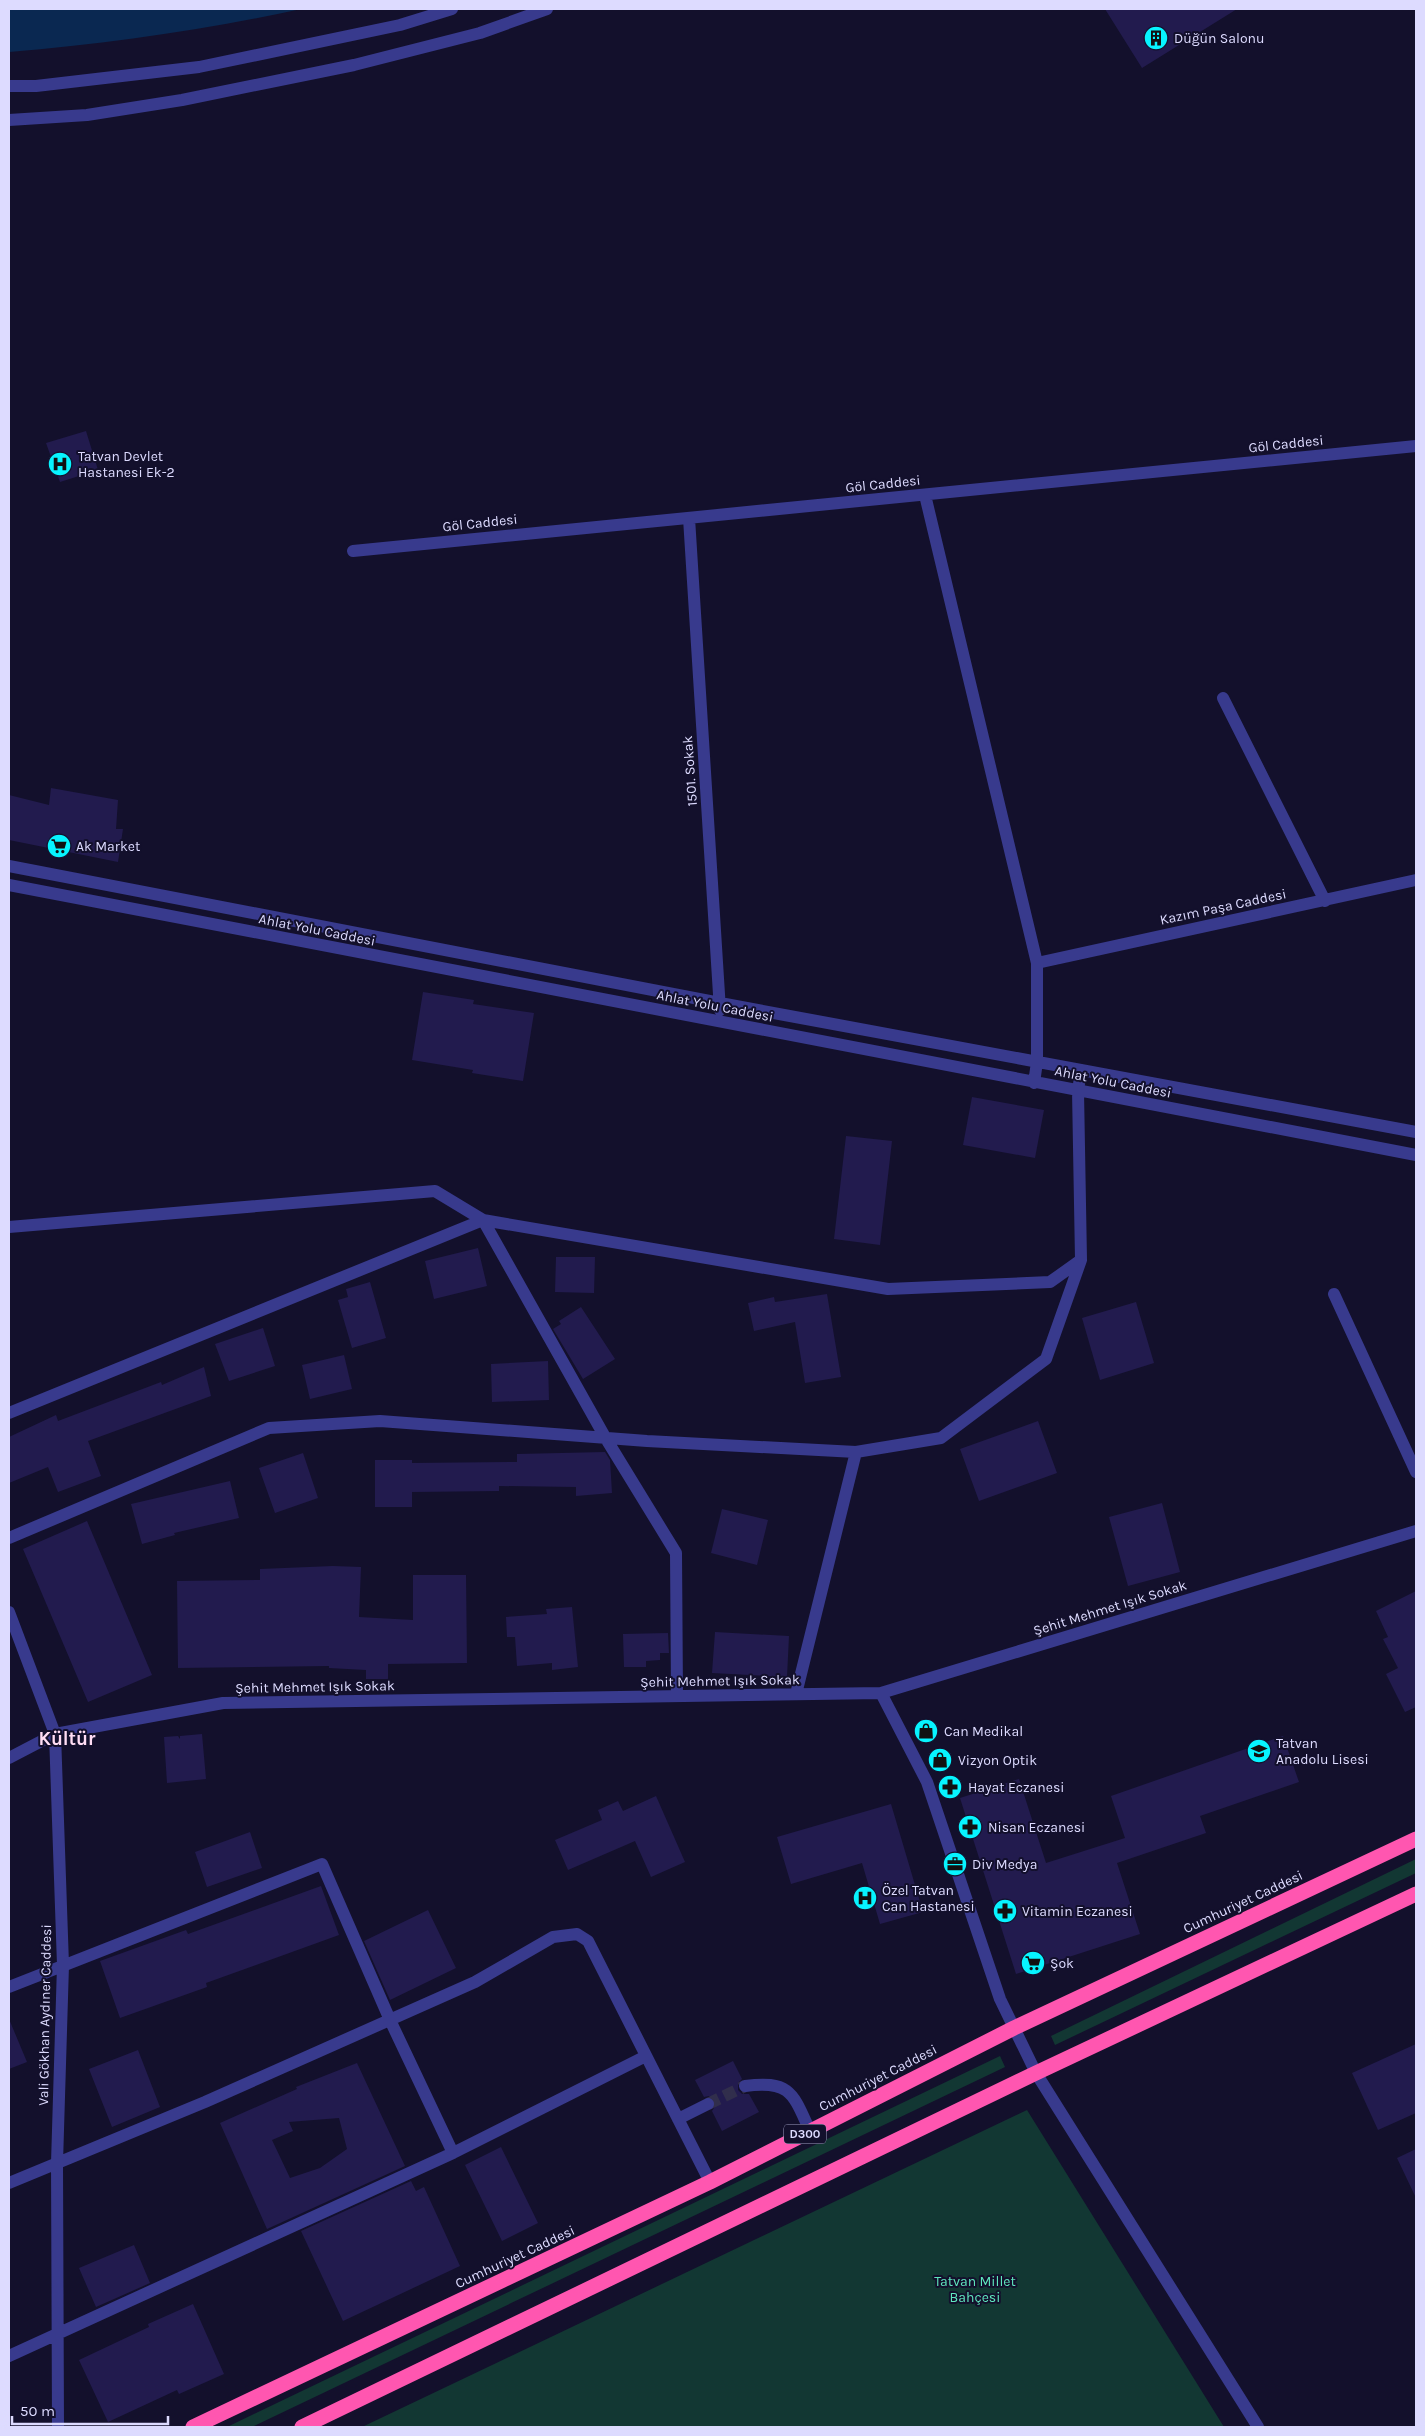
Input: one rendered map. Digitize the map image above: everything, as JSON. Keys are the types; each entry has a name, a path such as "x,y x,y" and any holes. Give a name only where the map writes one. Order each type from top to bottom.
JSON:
{"highway":[{"name":"Cumhuriyet Caddesi","path":"193,2427 710,2182 1014,2028 1416,1839"},
{"path":"302,2427 1036,2073 1416,1894"}],"street":[{"path":"9,86 36,86 199,67 400,26 452,9"},
{"path":"9,120 87,115 182,100 344,67 480,33 547,9"},
{"name":"Göl Caddesi","path":"354,551 1416,446"},
{"path":"925,495 1037,963 1037,1062 1034,1083"},
{"name":"1501. Sokak","path":"690,518 721,1022"},
{"path":"1223,698 1324,901"},
{"name":"Ahlat Yolu Caddesi","path":"9,866 720,1003 1416,1132"},
{"name":"Kazım Paşa Caddesi","path":"1037,963 1416,880"},
{"name":"Ahlat Yolu Caddesi","path":"9,885 1416,1155"},
{"path":"354,952 356,933"},
{"path":"419,964 422,946"},
{"path":"609,982 609,1001"},
{"path":"9,1538 268,1428 380,1421 856,1452 941,1438 1046,1359 1081,1260 1078,1091 1081,1070"},
{"path":"9,1228 435,1191 482,1220 888,1289 1050,1282 1081,1260"},
{"path":"9,1413 482,1220"},
{"path":"482,1220 606,1437 676,1553 677,1696"},
{"path":"1334,1294 1416,1472"},
{"path":"796,1694 856,1452"},
{"name":"Şehit Mehmet Işık Sokak","path":"9,1758 55,1734 224,1703 881,1693 1416,1531"},
{"name":"Vali Gökhan Aydıner Caddesi","path":"9,1612 55,1734 63,1965 57,2163 58,2427"},
{"path":"881,1693 927,1782 1000,1998 1036,2073 1258,2427"},
{"path":"9,1987 322,1864 390,2020 452,2154"},
{"path":"9,2183 205,2102 475,1982 553,1938 577,1934 588,1941 710,2182"},
{"path":"9,2356 58,2332 452,2154 646,2056"},
{"path":"745,2086 768,2083 793,2094 810,2131"},
{"path":"678,2119 708,2104"}],"green space":[{"path":"1416,1859 1416,1873 1055,2045 1051,2036"},
{"path":"1000,2056 1005,2067 252,2427 227,2427"},
{"name":"Tatvan Millet Bahçesi","path":"1027,2110 1224,2427 362,2427"}],"water":[{"path":"9,9 301,9 156,35 9,52"}],"building":[{"name":"Düğün Salonu","path":"1105,9 1237,9 1142,68"},
{"path":"86,431 98,470 60,482 46,443"},
{"path":"51,788 118,800 116,829 123,829 118,862 9,840 9,795 49,805"},
{"path":"423,992 474,1000 473,1004 534,1013 523,1081 472,1073 473,1070 412,1060"},
{"path":"972,1097 1044,1110 1035,1158 963,1145"},
{"path":"846,1136 892,1141 880,1245 834,1239"},
{"path":"478,1248 487,1286 434,1299 425,1261"},
{"path":"556,1257 595,1257 594,1293 555,1292"},
{"path":"370,1282 386,1338 352,1348 338,1300 348,1297 346,1289"},
{"path":"827,1294 841,1377 805,1383 795,1322 754,1331 748,1303 774,1297 775,1302"},
{"path":"1136,1302 1154,1363 1100,1380 1082,1318"},
{"path":"581,1307 615,1359 583,1379 553,1329 561,1324 559,1321"},
{"path":"263,1328 275,1366 229,1381 215,1344"},
{"path":"344,1355 352,1389 310,1399 302,1365"},
{"path":"548,1361 549,1400 492,1402 491,1364"},
{"path":"204,1367 211,1396 88,1441 101,1476 58,1492 48,1467 9,1483 9,1437 56,1415 58,1421 161,1382 162,1385"},
{"path":"1038,1421 1057,1473 979,1501 960,1449"},
{"path":"605,1452 610,1460 612,1493 576,1496 576,1487 499,1486 499,1491 412,1492 412,1507 375,1507 375,1460 412,1460 412,1463 517,1462 517,1454"},
{"path":"303,1453 318,1498 275,1513 259,1468"},
{"path":"230,1481 239,1518 174,1533 175,1535 142,1544 131,1504"},
{"path":"1162,1503 1180,1572 1128,1586 1109,1517"},
{"path":"722,1509 768,1520 757,1565 711,1553"},
{"path":"87,1521 152,1675 88,1702 23,1549"},
{"path":"333,1566 361,1567 359,1617 413,1620 413,1575 466,1575 467,1663 388,1664 388,1679 366,1679 366,1670 329,1668 329,1666 178,1668 177,1581 260,1580 260,1569"},
{"path":"1416,1591 1416,1707 1405,1712 1386,1674 1398,1668 1383,1639 1388,1637 1376,1611"},
{"path":"572,1607 578,1667 552,1670 552,1663 517,1666 515,1637 507,1637 506,1617 547,1614 546,1609"},
{"path":"715,1632 789,1636 787,1677 712,1673"},
{"path":"668,1633 669,1653 660,1653 660,1660 646,1661 646,1667 624,1667 623,1634"},
{"path":"202,1734 206,1779 167,1783 164,1737 178,1736 180,1739 180,1736"},
{"path":"1283,1736 1299,1782 1200,1816 1206,1833 1117,1863 1140,1934 1016,1974 960,1798 1019,1779 1046,1863 1125,1838 1111,1796"},
{"path":"656,1796 685,1862 651,1877 635,1841 568,1870 555,1840 602,1820 598,1810 618,1801 623,1811"},
{"path":"891,1804 923,1912 880,1924 862,1863 791,1884 777,1837"},
{"path":"250,1832 262,1868 207,1887 195,1852"},
{"path":"321,1886 339,1935 206,1983 207,1987 120,2018 100,1961 186,1930 188,1934"},
{"path":"428,1910 456,1968 390,2000 364,1941"},
{"path":"9,2019 27,2062 9,2069"},
{"path":"1416,2044 1416,2113 1378,2130 1352,2073"},
{"path":"138,2050 160,2107 112,2127 89,2069"},
{"path":"733,2061 742,2079 738,2083 738,2090 742,2094 749,2094 759,2112 722,2131 712,2111 716,2105 715,2100 709,2096 704,2097 695,2080"},
{"path":"357,2063 405,2166 267,2229 220,2123 297,2089 296,2087","holes":["339,2118 347,2149 320,2168 290,2178 272,2140 293,2131 289,2122"]},
{"path":"501,2147 538,2223 502,2241 465,2165"},
{"path":"1416,2149 1416,2198 1397,2158"},
{"path":"411,2181 416,2191 424,2187 460,2266 343,2321 301,2231"},
{"path":"134,2245 150,2283 96,2307 79,2268"},
{"path":"193,2304 224,2374 179,2394 177,2390 108,2422 79,2360 149,2327 148,2324"}],"tunnel":[{"path":"708,2104 745,2086"}],"place":[{"name":"Düğün Salonu","path":"1156,38"},
{"name":"Tatvan Devlet Hastanesi Ek-2","path":"60,464"},
{"name":"Ak Market","path":"59,846"},
{"name":"Can Medikal","path":"926,1731"},
{"name":"Tatvan Anadolu Lisesi","path":"1259,1751"},
{"name":"Vizyon Optik","path":"940,1760"},
{"name":"Hayat Eczanesi","path":"950,1787"},
{"name":"Nisan Eczanesi","path":"970,1827"},
{"name":"Div Medya","path":"955,1864"},
{"name":"Özel Tatvan Can Hastanesi","path":"865,1898"},
{"name":"Vitamin Eczanesi","path":"1005,1911"},
{"name":"Şok","path":"1033,1963"}],"district":[{"name":"Kültür","path":"67,1739"}]}
